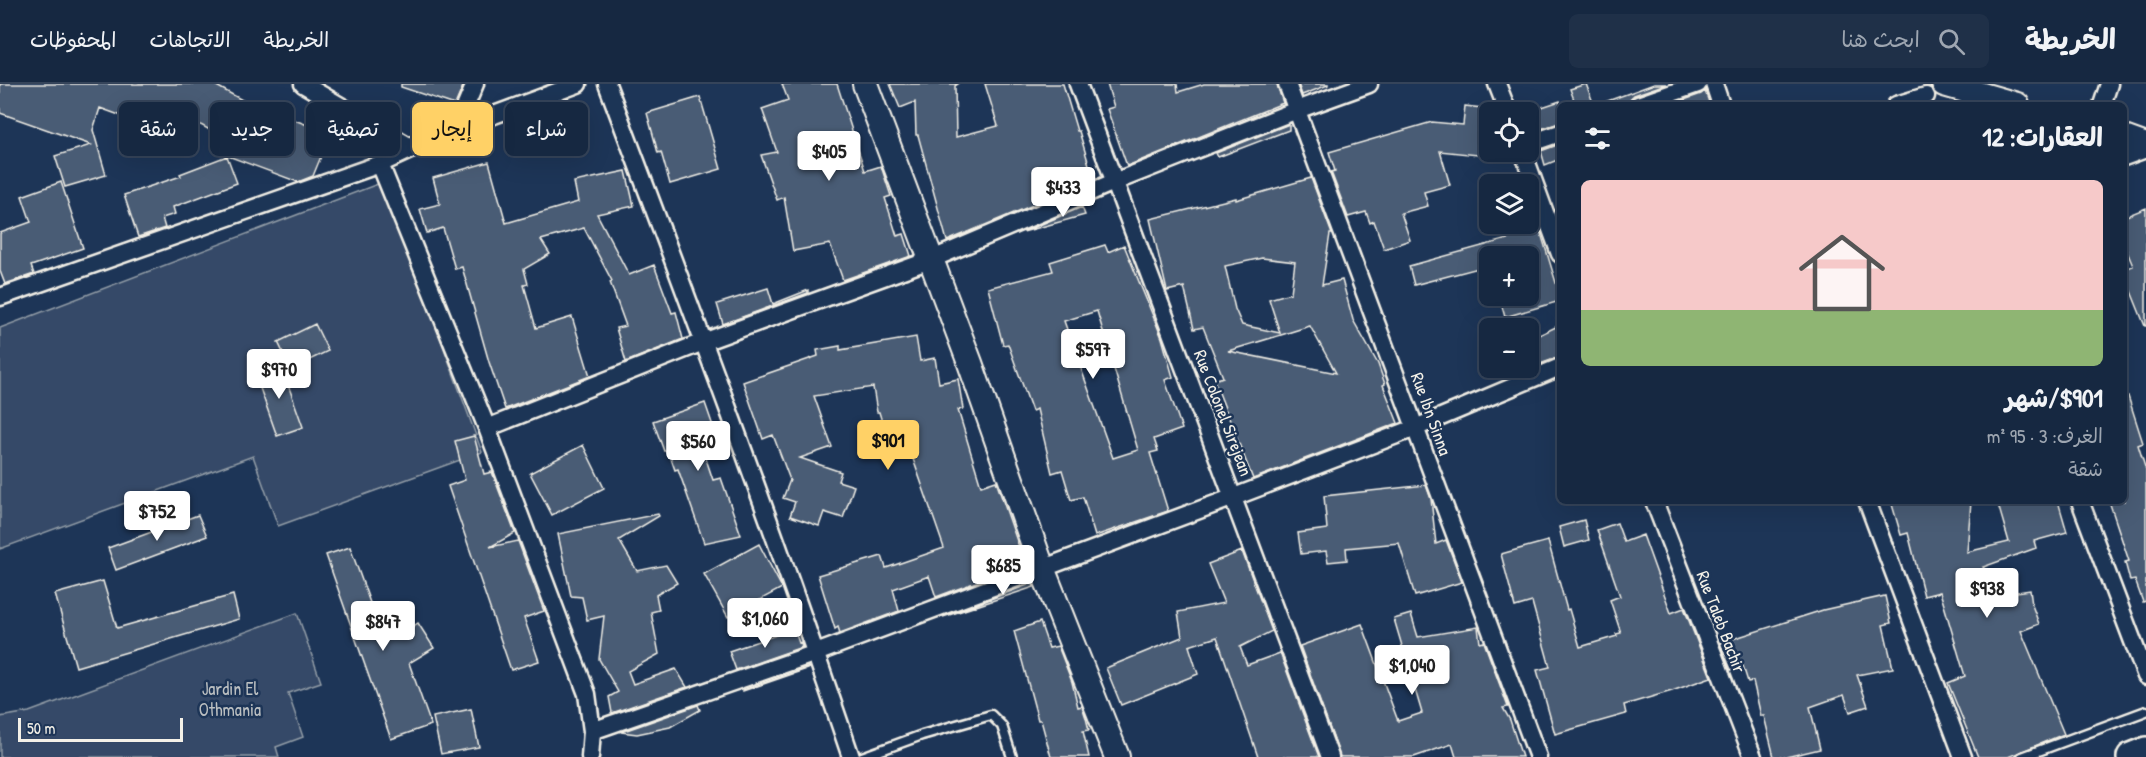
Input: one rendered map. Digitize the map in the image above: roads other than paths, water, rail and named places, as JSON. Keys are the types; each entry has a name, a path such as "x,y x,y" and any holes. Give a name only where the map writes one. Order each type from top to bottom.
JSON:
{"main road":[{"path":"865,84 970,363 1042,568 1118,757"},
{"path":"1930,92 1998,102"},
{"path":"2127,139 2146,147"},
{"path":"2131,757 2146,751"}],"street":[{"path":"303,84 412,148"},
{"path":"467,102 475,84"},
{"path":"493,115 578,84"},
{"path":"607,84 704,342 851,757"},
{"name":"Rue Colonel Sirejean","path":"1078,84 1330,757"},
{"name":"Rue Ibn Sinna","path":"1287,84 1538,757"},
{"path":"487,428 704,342 930,260 1114,182 1369,84"},
{"path":"1497,84 1504,102"},
{"path":"1647,102 1698,84"},
{"path":"1714,84 1720,102"},
{"path":"2103,102 2109,84"},
{"path":"1904,102 1930,92"},
{"path":"1539,140 1557,133"},
{"path":"2127,156 2146,147"},
{"path":"0,297 380,164 412,150"},
{"path":"1527,162 1557,241"},
{"path":"380,164 487,428 587,694 592,730 590,757"},
{"path":"592,730 816,653 1234,497 1415,428 1557,369"},
{"name":"Rue Taleb Bachir","path":"1655,504 1753,757"},
{"path":"1868,504 1963,757"},
{"path":"2081,504 2146,676"}],"lane":[{"path":"2022,757 2146,711"},
{"path":"862,757 922,735 991,715 1002,726 1012,757"}],"park label":[{"name":"Jardin El Othmania","path":"230,699"}]}
